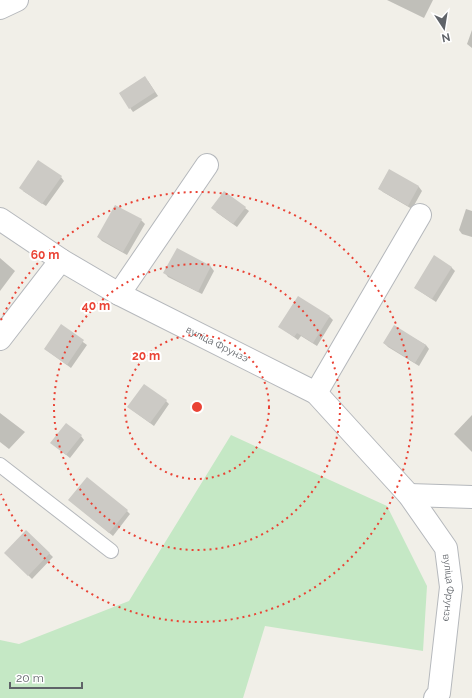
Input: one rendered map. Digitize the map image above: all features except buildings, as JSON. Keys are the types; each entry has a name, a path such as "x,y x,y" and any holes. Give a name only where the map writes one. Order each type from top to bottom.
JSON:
{"street":[{"path":"0,8 17,0"},
{"path":"119,294 207,165"},
{"path":"316,393 420,215"},
{"name":"вуліца Фрунзэ","path":"0,219 61,260 119,294 316,393 409,495 446,548 451,587 437,695"},
{"path":"0,339 61,260"},
{"path":"409,495 472,497"}],"lane":[{"path":"0,465 111,551"}],"green space":[{"path":"231,435 387,506 427,586 423,651 265,626 243,698 0,698 0,640 19,644 129,601"}]}
